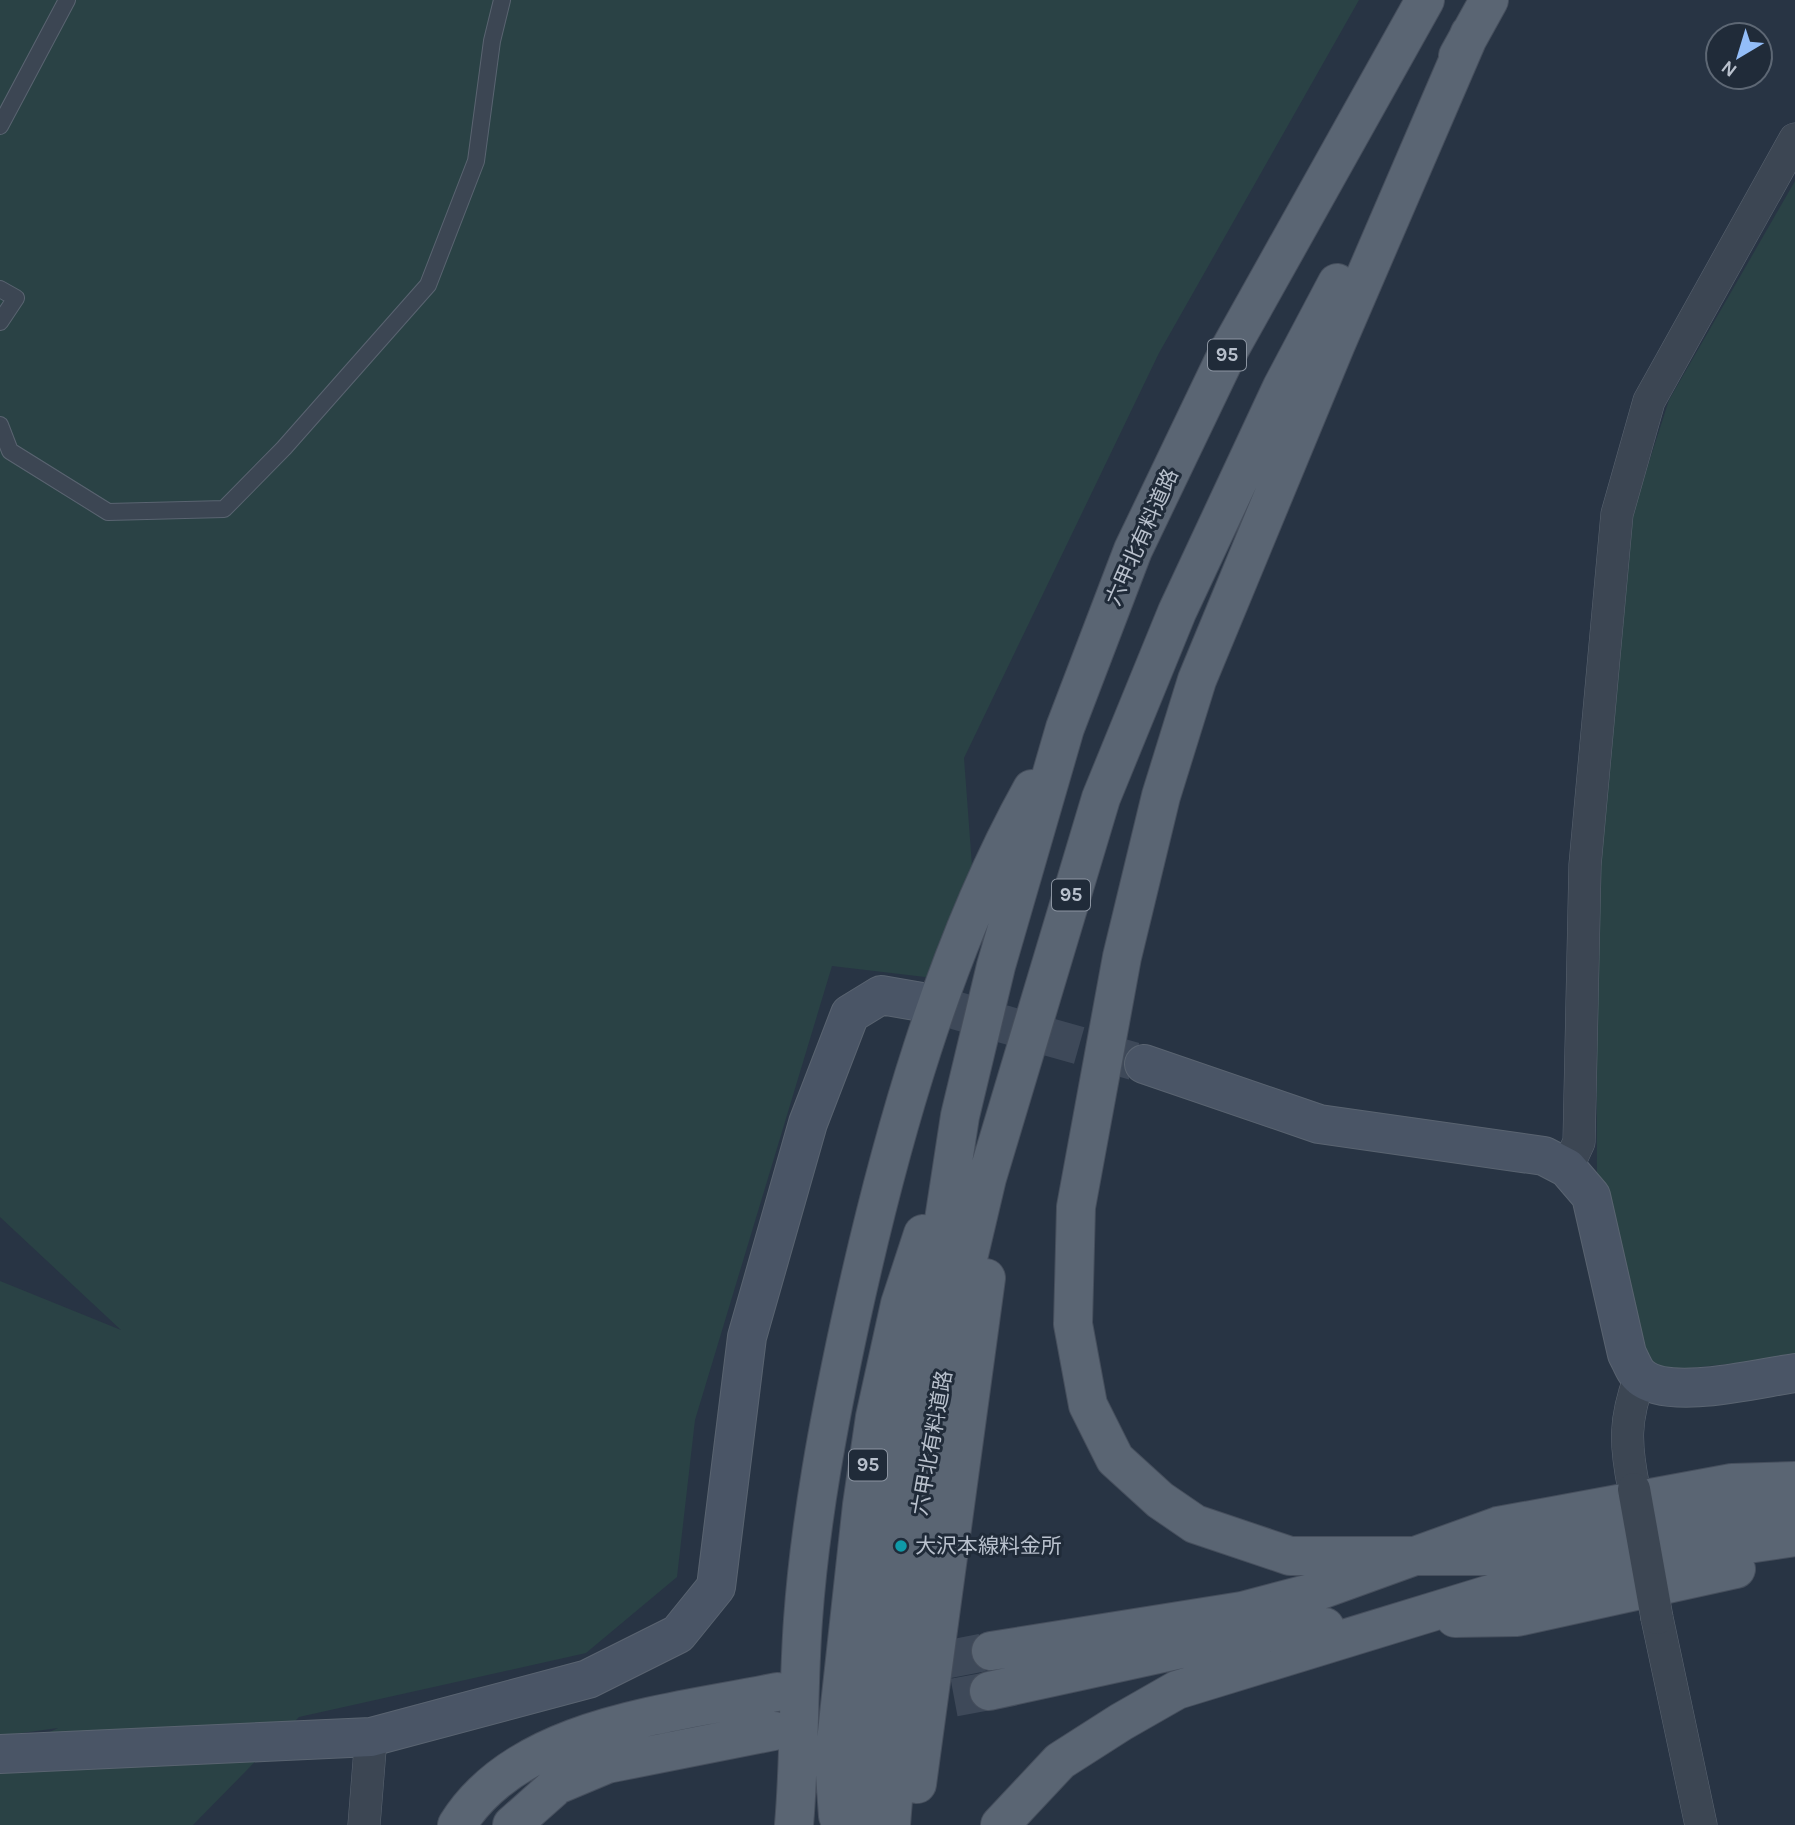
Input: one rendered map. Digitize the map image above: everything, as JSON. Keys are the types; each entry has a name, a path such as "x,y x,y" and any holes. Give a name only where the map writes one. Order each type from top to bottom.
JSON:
{"main road":[{"name":"六甲北有料道路","path":"839,1825 834,1760 853,1574 875,1417 900,1304 960,1116 996,966 1065,727 1133,550 1227,354 1425,0"},
{"name":"六甲北有料道路","path":"891,1825 913,1550 953,1322 987,1178 1101,799 1177,612 1282,387 1489,0"},
{"path":"1470,33 1336,344 1198,680 1161,796 1122,957 1076,1207 1073,1324 1088,1405 1115,1459 1160,1500 1195,1524 1290,1556 1504,1556 1795,1502"},
{"path":"794,1825 803,1619 829,1420 874,1212 931,1023 1000,845 1065,727"},
{"name":"六甲北有料道路","path":"909,1825 919,1774 1008,1110"},
{"name":"六甲北有料道路","path":"856,1825 890,1509 934,1285 960,1116"},
{"path":"991,1651 1242,1611 1318,1591 1498,1526 1732,1483 1795,1481"},
{"path":"1000,1825 1060,1761 1177,1690 1507,1589 1672,1555 1795,1537"},
{"path":"989,1691 1241,1636 1405,1619 1517,1617 1732,1570 1795,1553"},
{"path":"457,1825 467,1810 505,1775 546,1748 618,1725 777,1692"},
{"path":"512,1825 557,1785 607,1764 774,1731"}],"street":[{"path":"1567,1168 1579,1142 1585,865 1617,514 1648,401 1795,139"},
{"path":"0,1754 371,1737 588,1679 678,1634 716,1587 747,1337 808,1123 850,1014 881,995 933,1004"},
{"path":"1144,1064 1319,1124 1544,1156 1567,1168 1591,1196 1627,1354 1640,1377 1663,1387 1716,1385 1795,1373"},
{"path":"1640,1377 1631,1400 1625,1445 1657,1618 1701,1825"},
{"path":"364,1825 371,1737"}],"lane":[{"path":"0,126 67,0"},
{"path":"0,425 5,452 108,512 224,509 284,448 428,285 476,161 492,41 502,0"},
{"path":"0,289 16,298 0,322"}],"green space":[{"path":"0,0 1359,0 1159,353 964,758 977,933 959,981 832,966 695,1420 677,1577 586,1653 299,1717 193,1825 0,1825 0,1756 58,1728 0,1736 0,1281 121,1330 0,1217"},
{"path":"1795,181 1795,1357 1652,1372 1597,1184 1596,841 1632,515 1669,400"}],"tunnel":[{"path":"933,1004 1144,1064"},
{"path":"777,1692 991,1651"},
{"path":"898,1708 989,1691"}],"place":[{"name":"大沢本線料金所","path":"901,1546"}]}
